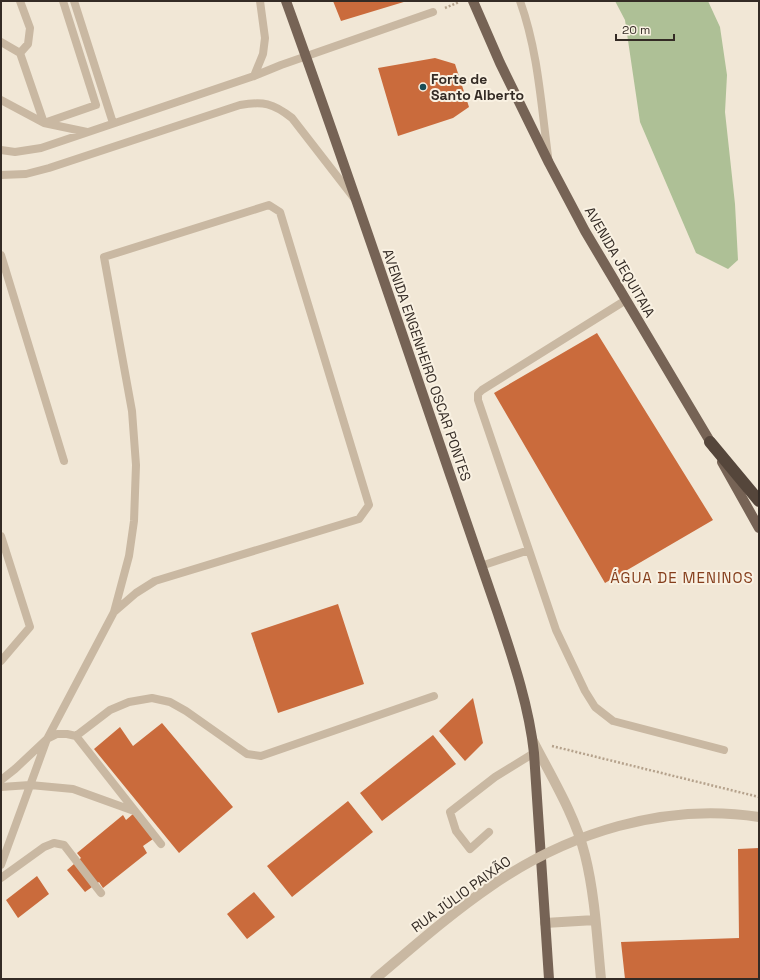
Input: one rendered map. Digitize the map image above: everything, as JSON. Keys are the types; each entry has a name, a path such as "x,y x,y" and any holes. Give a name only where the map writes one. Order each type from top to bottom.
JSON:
{"highway":[{"path":"710,442 759,501"}],"main road":[{"name":"AVENIDA ENGENHEIRO OSCAR PONTES","path":"286,1 357,202 510,650 522,693 533,742 549,979"},
{"name":"AVENIDA JEQUITAIA","path":"474,1 500,63 549,163 585,231 759,528"}],"street":[{"name":"AVENIDA ENGENHEIRO OSCAR PONTES","path":"533,742 560,794 578,834 588,870 601,979"},
{"name":"RUA JÚLIO PAIXÃO","path":"375,979 458,910 491,886 562,845 603,829 672,815 713,813 759,817"},
{"path":"545,923 595,920"}],"lane":[{"path":"20,1 30,28 28,44 20,53"},
{"path":"44,123 96,105 62,1"},
{"path":"74,1 113,124"},
{"path":"254,76 263,54 265,38 260,1"},
{"path":"520,1 527,21 536,60 549,163"},
{"path":"1,150 15,152 41,148 254,76 306,56 433,12"},
{"path":"1,42 20,53 44,123"},
{"path":"1,100 44,123 88,132"},
{"path":"1,175 26,174 49,168 240,105 256,102 269,104 281,109 292,118 357,202"},
{"path":"1,865 47,739 114,612 129,556 133,528 136,465 132,411 104,257 269,205 280,212 369,505 359,519 155,581 136,593 114,612"},
{"path":"1,256 64,461"},
{"path":"626,300 482,390 478,394 478,400 556,630 585,692 595,707 613,721 724,750"},
{"path":"1,536 30,627 1,661"},
{"path":"481,566 529,550"},
{"path":"76,736 110,710 129,702 152,698 170,702 186,711 247,754 261,756 434,696"},
{"path":"1,780 47,739 57,734 76,736 161,844"},
{"path":"489,832 470,850 456,831 450,812 495,777 534,753"},
{"path":"1,788 30,785 73,789 135,811"},
{"path":"1,878 44,847 54,844 64,845 101,893"}],"path":[{"path":"433,12 462,1"},
{"path":"533,742 759,797"}],"green space":[{"path":"615,1 708,1 720,27 727,75 725,112 735,204 738,260 728,269 696,253 640,122 625,20"}],"building":[{"path":"333,1 407,1 341,21"},
{"name":"Forte de Santo Alberto","path":"435,58 455,64 469,107 453,118 398,136 378,68"},
{"path":"597,333 713,520 605,583 494,393"},
{"path":"338,604 364,684 278,713 251,633"},
{"path":"473,698 483,743 465,761 439,731"},
{"path":"162,723 233,807 179,853 94,749 120,727 133,746"},
{"path":"433,735 456,764 382,821 360,793"},
{"path":"348,801 373,832 292,897 267,866"},
{"path":"133,814 153,839 143,846 147,853 103,888 99,882 85,892 67,870 81,858 77,853 123,815 126,820"},
{"path":"759,848 759,979 625,979 621,942 739,938 738,849"},
{"path":"37,876 49,894 18,918 6,900"},
{"path":"254,892 275,917 247,939 227,914"}],"place":[{"name":"Forte de Santo Alberto","path":"423,87"}],"district":[{"name":"ÁGUA DE MENINOS","path":"682,578"}]}
